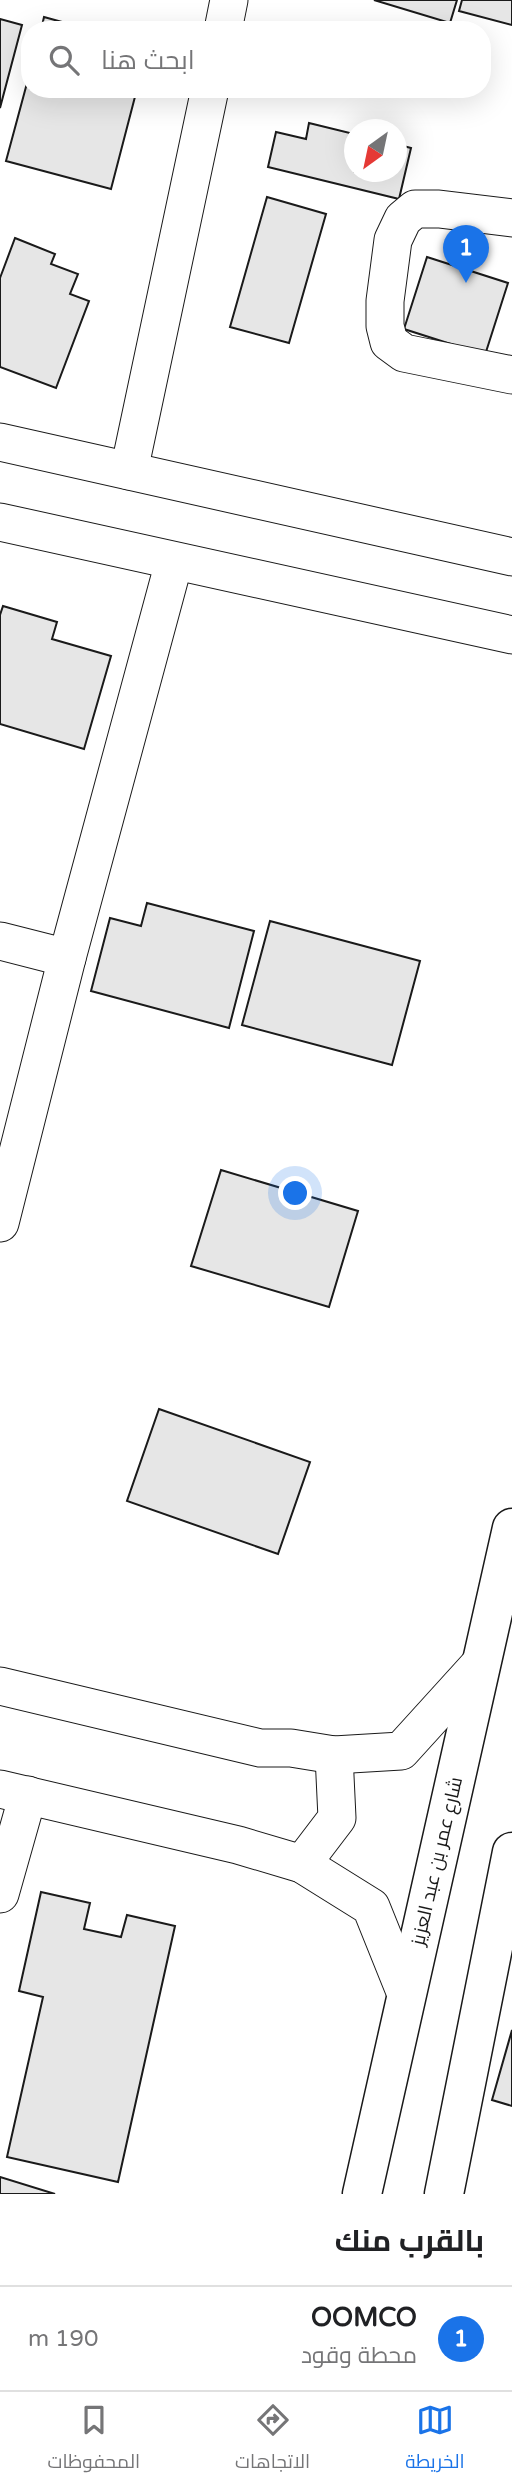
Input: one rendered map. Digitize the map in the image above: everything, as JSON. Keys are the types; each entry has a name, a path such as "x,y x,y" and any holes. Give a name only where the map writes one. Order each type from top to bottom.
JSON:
{"main road":[{"name":"شارع عمر بن عبد العزيز","path":"362,2194 512,1528"},
{"path":"443,2194 512,1852"}],"street":[{"path":"224,21 228,0"},
{"path":"129,471 208,98"},
{"path":"512,218 439,209 415,209 402,219 393,240 385,314 385,326 390,342 404,353 512,375"},
{"path":"0,442 512,556"},
{"path":"0,522 512,635"},
{"path":"0,1223 67,958 174,562"},
{"path":"0,941 67,958"},
{"path":"0,1686 260,1748 291,1748 334,1755 401,1751 480,1664"},
{"path":"302,1864 337,1818 334,1755"},
{"path":"0,1894 14,1792 238,1845 302,1864 371,1907 407,1994"}],"building":[{"path":"374,0 457,0 451,21"},
{"path":"462,0 512,0 512,25 459,11"},
{"path":"44,17 58,21 43,21"},
{"path":"0,19 21,25 21,29 0,108"},
{"path":"23,98 135,98 111,189 6,161"},
{"path":"309,123 344,132 344,182 403,182 399,199 268,167 276,132 306,139"},
{"path":"407,147 411,148 407,165"},
{"path":"267,197 326,214 289,343 230,327"},
{"path":"15,238 55,254 51,264 78,274 70,294 89,301 56,388 0,367 0,278"},
{"path":"427,257 508,283 485,355 404,329"},
{"path":"3,606 57,622 52,639 111,656 84,749 0,724 0,615"},
{"path":"147,903 254,931 229,1028 91,991 110,918 141,926"},
{"path":"270,921 420,961 392,1065 242,1025"},
{"path":"221,1170 358,1211 329,1307 191,1266"},
{"path":"159,1409 310,1462 278,1554 127,1501"},
{"path":"41,1892 90,1903 84,1929 121,1937 127,1915 175,1926 118,2182 7,2157 43,1997 19,1991"},
{"path":"512,2030 512,2106 492,2100"},
{"path":"0,2177 55,2194 0,2194"}],"place":[{"name":"OOMCO","path":"466,283"}]}
